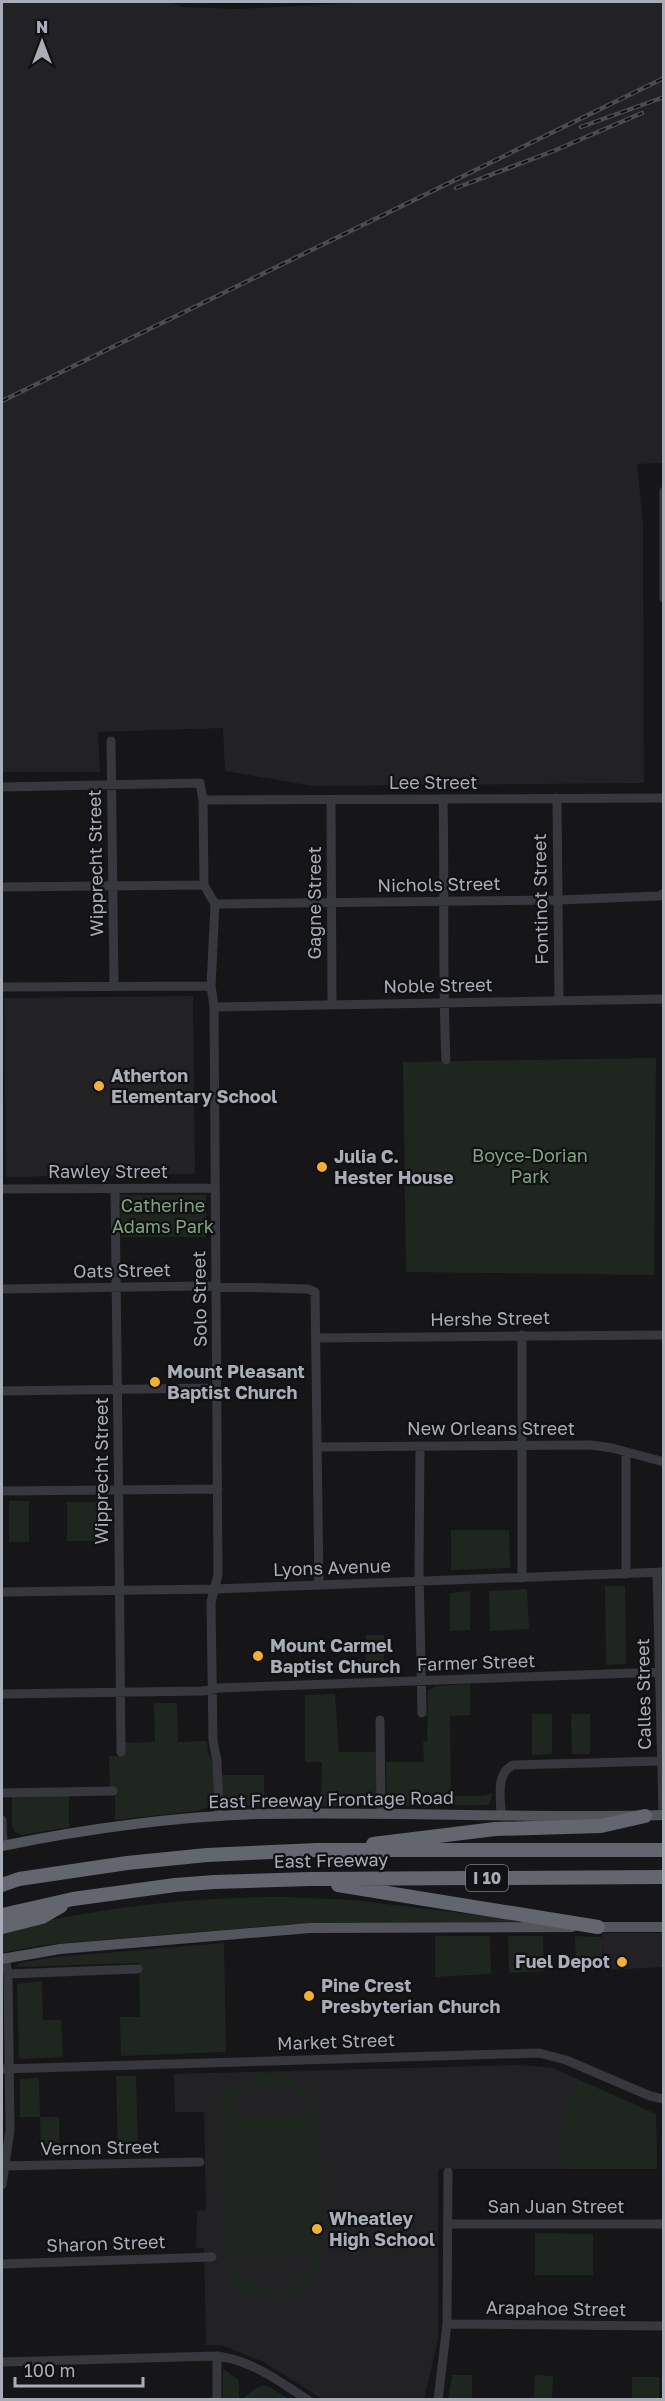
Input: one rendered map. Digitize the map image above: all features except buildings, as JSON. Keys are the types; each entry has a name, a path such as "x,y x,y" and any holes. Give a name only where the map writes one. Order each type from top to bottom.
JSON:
{"highway":[{"path":"317,1850 495,1829 601,1826 645,1816"},
{"name":"East Freeway","path":"2,1885 19,1879 127,1863 207,1855 317,1850 663,1850"},
{"name":"East Freeway","path":"2,1915 73,1899 175,1885 310,1879 663,1877"},
{"path":"2,1880 19,1879"},
{"path":"310,1879 372,1892 598,1927"},
{"path":"2,1927 42,1917 73,1899"}],"main road":[{"name":"East Freeway Frontage Road","path":"2,1846 72,1833 219,1816 663,1815"},
{"path":"3,1958 60,1948 269,1929 663,1927"}],"street":[{"path":"663,490 663,598"},
{"name":"Wipprecht Street","path":"111,741 114,985"},
{"path":"2,787 200,783 203,800 204,885 215,904"},
{"name":"Fontinot Street","path":"557,798 559,1000"},
{"name":"Lee Street","path":"203,800 663,798"},
{"path":"443,799 445,902 443,1002 446,1060"},
{"name":"Gagne Street","path":"331,800 332,1005"},
{"path":"2,886 204,885"},
{"name":"Nichols Street","path":"215,904 559,900 659,896 663,893"},
{"name":"Solo Street","path":"215,904 211,986 214,1007 218,1575 211,1602 213,1741 217,1761 219,1816"},
{"path":"2,987 211,986"},
{"name":"Noble Street","path":"214,1007 663,999"},
{"name":"Rawley Street","path":"2,1189 214,1188"},
{"name":"Wipprecht Street","path":"115,1189 121,1752"},
{"name":"Oats Street","path":"2,1288 308,1289 315,1292 316,1338"},
{"path":"522,1335 522,1578"},
{"name":"Hershe Street","path":"316,1338 663,1335"},
{"path":"316,1338 319,1585"},
{"path":"2,1391 217,1388"},
{"name":"New Orleans Street","path":"318,1447 591,1445 663,1462"},
{"path":"420,1446 422,1713"},
{"path":"626,1452 626,1574"},
{"path":"2,1491 218,1489"},
{"name":"Lyons Avenue","path":"2,1592 118,1592 660,1573"},
{"name":"Calles Street","path":"660,1573 663,1815"},
{"name":"Farmer Street","path":"2,1694 212,1690 662,1672"},
{"path":"380,1720 381,1814"},
{"path":"501,1815 502,1775 513,1765 662,1761"},
{"path":"2,1793 112,1791"},
{"path":"2,1820 2,1846"},
{"path":"2,2185 10,2130 5,2069 8,1974 3,1958"},
{"path":"8,1974 138,1969"},
{"name":"Market Street","path":"5,2069 539,2053 566,2060 650,2096 663,2099"},
{"name":"Vernon Street","path":"4,2166 200,2162"},
{"path":"438,2400 447,2324 448,2172"},
{"name":"San Juan Street","path":"448,2224 663,2224"},
{"name":"Sharon Street","path":"2,2264 212,2257"},
{"name":"Arapahoe Street","path":"447,2324 663,2326"},
{"path":"2,2362 217,2356 231,2358 263,2371 308,2400"},
{"path":"217,2356 217,2400"}],"shaded area":[{"path":"2,2 171,2 182,7 238,9 372,2 663,2 663,463 637,464 643,524 644,783 313,786 225,771 223,728 98,732 100,772 2,772"},
{"name":"Atherton Elementary School","path":"193,996 195,1174 6,1177 4,998"},
{"path":"602,1933 663,1933 663,1967 603,1970"},
{"name":"Wheatley High School","path":"519,2065 553,2068 656,2114 657,2169 438,2169 438,2339 424,2399 322,2399 264,2362 224,2346 206,2345 204,2248 196,2248 197,2211 206,2210 204,2112 175,2112 174,2074"}],"green space":[{"name":"Boyce-Dorian Park","path":"656,1058 654,1275 406,1272 403,1062"},
{"name":"Catherine Adams Park","path":"120,1195 206,1195 206,1237 121,1237"},
{"path":"9,1501 29,1501 29,1542 9,1542"},
{"path":"67,1502 107,1502 107,1541 67,1541"},
{"path":"451,1530 509,1530 510,1568 451,1570"},
{"path":"605,1586 625,1586 626,1664 606,1665"},
{"path":"527,1589 529,1629 490,1631 489,1591"},
{"path":"470,1591 470,1630 450,1631 450,1593"},
{"path":"366,1635 384,1635 384,1673 366,1674"},
{"path":"470,1684 470,1715 450,1716 451,1796 482,1796 493,1793 489,1805 395,1806 387,1801 386,1762 424,1762 423,1742 427,1742 428,1690 436,1686"},
{"path":"335,1694 339,1752 377,1752 377,1800 366,1806 321,1806 322,1762 305,1762 305,1695"},
{"path":"154,1703 177,1703 178,1742 207,1741 208,1752 213,1763 213,1806 196,1811 115,1820 115,1791 110,1787 109,1756 124,1756 125,1743 155,1742"},
{"path":"532,1714 552,1714 552,1754 532,1755"},
{"path":"571,1714 590,1714 590,1754 572,1754"},
{"path":"220,1775 264,1775 264,1806 224,1805"},
{"path":"69,1795 69,1827 22,1835 15,1832 12,1826 12,1797"},
{"path":"284,1897 353,1900 526,1921 526,1923 291,1924 43,1945 2,1953 2,1931 71,1916 142,1905 212,1899"},
{"path":"435,1936 490,1936 491,1974 435,1977"},
{"path":"508,1936 543,1936 544,1971 509,1973"},
{"path":"575,1936 602,1937 603,1969 576,1971"},
{"path":"224,1943 226,2052 121,2056 120,2017 140,2017 139,1963 16,1967 20,1963 55,1957"},
{"path":"42,1981 43,2020 61,2020 63,2057 22,2059 19,2057 17,1984"},
{"path":"261,2075 277,2075 298,2083 309,2093 317,2111 321,2172 321,2250 316,2271 305,2286 290,2295 273,2298 256,2296 240,2287 229,2272 223,2251 221,2089 229,2089 230,2096 247,2080","holes":["263,2083 279,2084 293,2090 304,2101 310,2116 230,2117 241,2095","312,2256 308,2271 299,2281 287,2288 274,2290 261,2289 248,2283 238,2272 232,2258"]},
{"path":"116,2076 136,2076 138,2153 118,2154"},
{"path":"39,2078 40,2117 20,2117 20,2079"},
{"path":"579,2080 656,2114 657,2169 562,2169 563,2116"},
{"path":"40,2117 59,2117 60,2156 41,2156"},
{"path":"535,2233 593,2234 593,2275 535,2275"},
{"path":"223,2369 239,2380 239,2399 223,2399"},
{"path":"452,2375 472,2375 472,2399 448,2399"},
{"path":"535,2375 553,2376 552,2399 534,2399"},
{"path":"632,2377 659,2377 659,2399 632,2399"},
{"path":"261,2386 265,2386 288,2399 242,2399"}],"railway":[{"path":"2,401 664,78"},
{"path":"581,127 664,97"},
{"path":"456,188 556,150 642,113"}],"place":[{"name":"Atherton Elementary School","path":"99,1086"},
{"name":"Julia C. Hester House","path":"322,1167"},
{"name":"Mount Pleasant Baptist Church","path":"155,1382"},
{"name":"Mount Carmel Baptist Church","path":"258,1656"},
{"name":"Fuel Depot","path":"622,1962"},
{"name":"Pine Crest Presbyterian Church","path":"309,1996"},
{"name":"Wheatley High School","path":"317,2229"}]}
